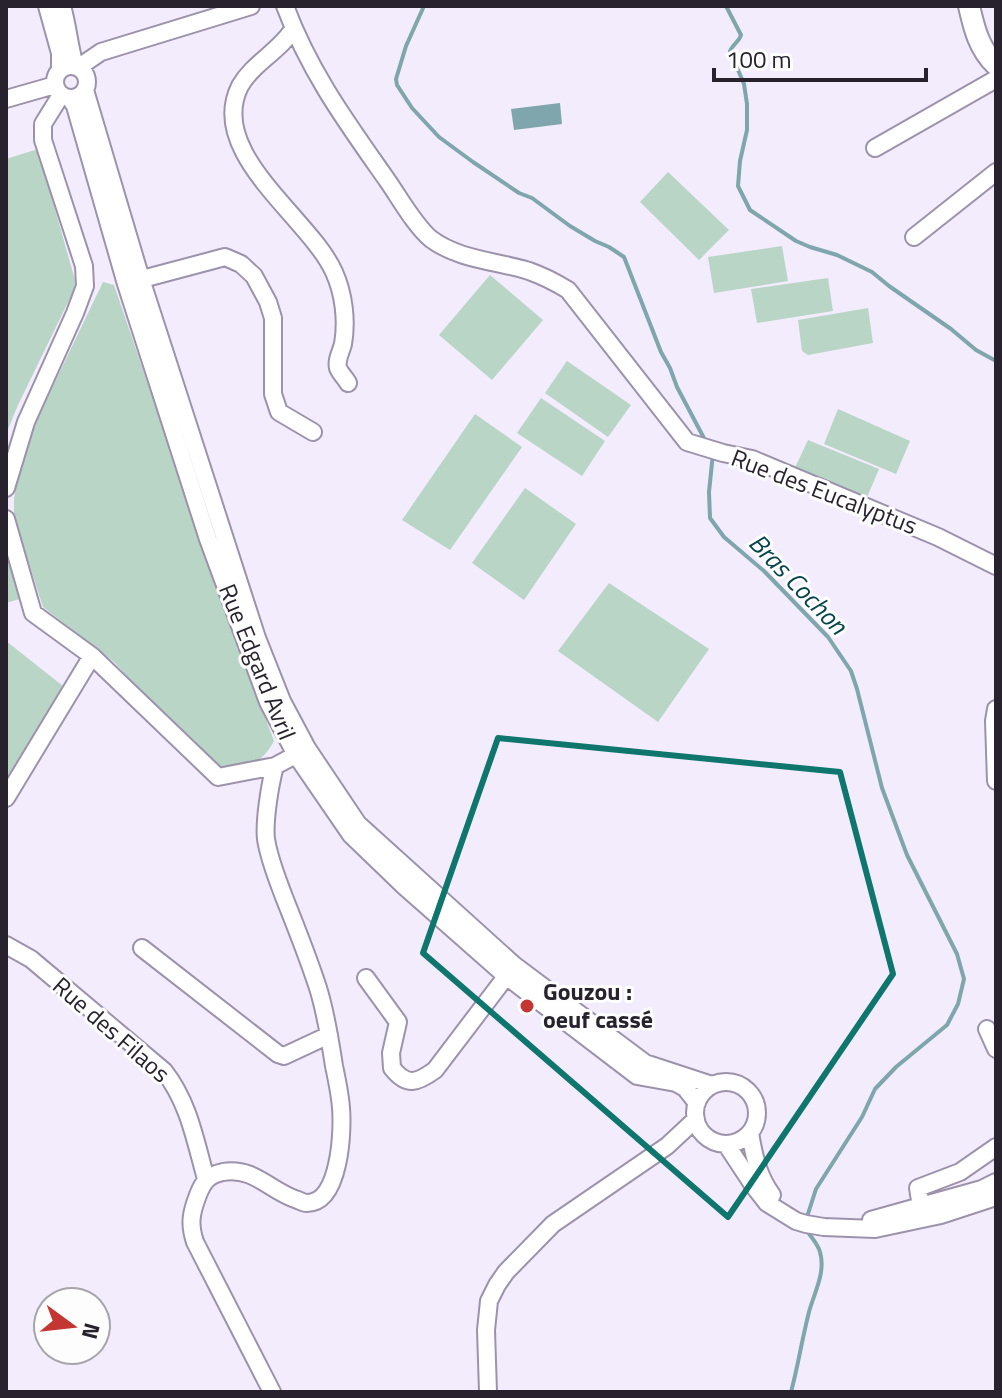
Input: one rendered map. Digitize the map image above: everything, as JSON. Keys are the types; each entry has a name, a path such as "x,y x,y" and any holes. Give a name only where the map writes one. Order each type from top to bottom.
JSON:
{"main road":[{"path":"969,6 982,48 996,65"}],"street":[{"name":"Rue Edgard Avril","path":"47,6 133,282 257,638 302,752 358,824 510,970 637,1076 676,1083 685,1088 696,1111"},
{"name":"Rue Edgard Avril","path":"62,6 68,25 71,81"},
{"path":"6,488 26,422 85,286 84,266 43,140 43,124 71,81 101,52 251,6"},
{"name":"Rue des Eucalyptus","path":"285,6 320,82 411,215 431,239 461,255 528,271 568,290 687,442 752,459 938,537 996,566"},
{"path":"294,28 286,41 241,85 236,99 234,127 252,166 322,250 335,273 343,299 343,343 338,368 348,383"},
{"path":"875,148 996,79"},
{"path":"6,99 71,81"},
{"path":"914,237 996,172"},
{"path":"133,282 225,257 241,264 254,276 273,318 273,394 279,412 313,432"},
{"path":"6,519 33,613 92,656 218,777 275,766 302,752"},
{"path":"6,798 92,656"},
{"path":"996,709 996,781"},
{"path":"272,1392 190,1228 191,1213 206,1179 213,1174 241,1172 307,1203 321,1198 337,1166 341,1107 329,1035 319,992 272,863 266,836 275,766"},
{"name":"Rue des Filaos","path":"6,945 31,959 164,1071 185,1104 206,1179"},
{"path":"142,948 278,1054 284,1056 329,1035"},
{"name":"Rue Edgard Avril","path":"510,970 645,1063 712,1085"},
{"path":"366,978 398,1022 391,1053 392,1068 404,1080 420,1081 435,1070 510,970"},
{"path":"987,1029 996,1049"},
{"path":"733,1082 751,1093 755,1102 756,1123 750,1133 735,1143 716,1142 698,1126 696,1111 700,1096 712,1085 733,1082"},
{"path":"488,1392 486,1330 489,1301 506,1272 553,1224 667,1146 696,1111"},
{"path":"750,1133 759,1174 787,1216"},
{"path":"667,1146 708,1138"},
{"path":"726,1144 767,1203 806,1224 824,1227 996,1197"},
{"path":"922,1212 918,1188 960,1172 996,1147"},
{"path":"922,1212 996,1182"}],"highlighted area":[{"path":"498,738 840,772 893,974 728,1217 423,953"}],"shaded area":[{"path":"560,103 562,124 514,130 511,109"},
{"path":"38,149 75,280 74,290 6,434 6,159"},
{"path":"668,172 729,230 699,260 640,202"},
{"path":"782,246 788,281 714,293 708,257"},
{"path":"490,275 543,320 492,380 439,335"},
{"path":"828,278 833,311 757,323 751,289"},
{"path":"103,282 114,285 236,641 274,741 261,758 245,767 227,768 207,760 114,662 43,607 14,517 17,479 39,415"},
{"path":"868,308 873,343 808,355 802,351 798,320"},
{"path":"567,361 631,405 608,437 545,393"},
{"path":"541,398 605,441 582,476 517,433"},
{"path":"838,409 910,441 896,474 824,444"},
{"path":"475,414 522,447 450,550 402,520"},
{"path":"808,440 879,469 865,502 793,472"},
{"path":"525,488 576,524 524,600 472,563"},
{"path":"6,543 23,598 6,603"},
{"path":"609,583 709,649 658,722 558,651"},
{"path":"6,641 63,686 6,784"}],"waterway":[{"name":"Bras Cochon","path":"424,6 406,46 397,85 412,108 439,137 519,193 532,198 570,226 624,257 661,352 706,442"},
{"path":"726,6 741,35 730,51 744,84 747,104 747,130 738,186 750,210 796,241 837,255 872,272 976,350 996,361"},
{"name":"Bras Cochon","path":"713,453 710,518 724,537 764,571 828,637 851,671 882,788 907,855 957,954 964,979 958,1004 947,1025 896,1067 875,1089 862,1117 816,1189 806,1220"},
{"name":"Bras Cochon","path":"791,1392 822,1268 819,1249 807,1231"}],"place":[{"name":"Gouzou : oeuf cassé","path":"527,1006"}]}
